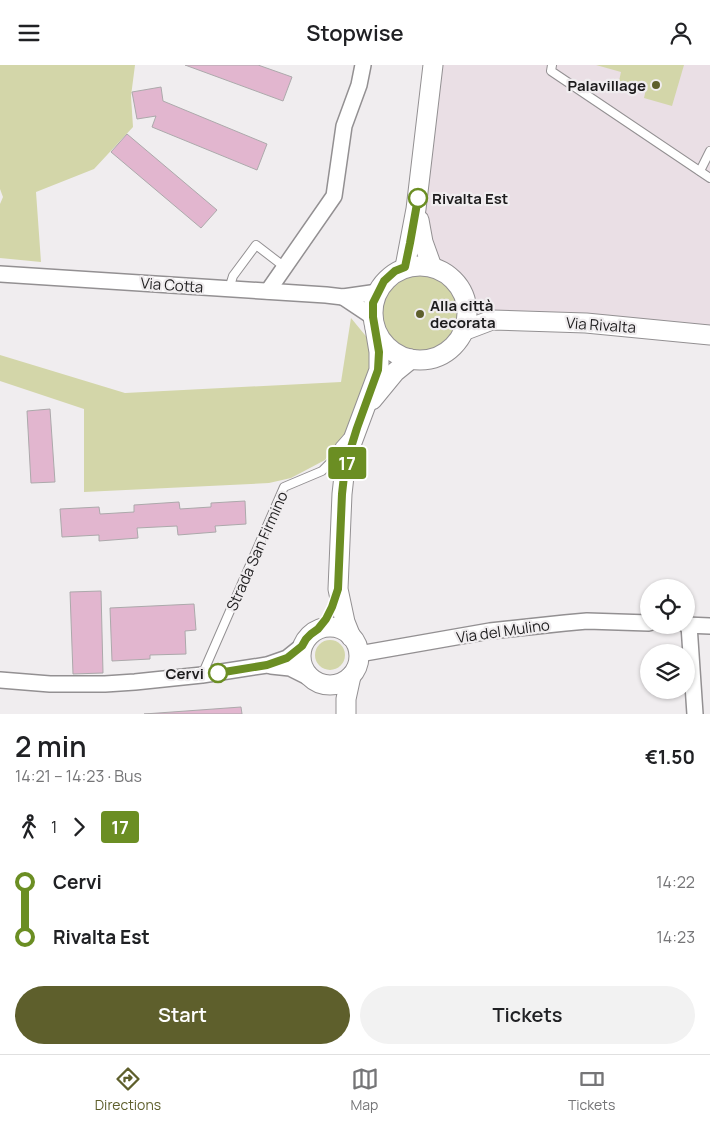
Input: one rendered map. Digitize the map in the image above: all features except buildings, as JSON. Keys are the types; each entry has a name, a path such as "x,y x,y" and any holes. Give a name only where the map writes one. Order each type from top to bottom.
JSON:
{"street":[{"path":"268,291 334,196 344,126 359,85 363,65"},
{"path":"405,267 416,209 433,65"},
{"path":"416,209 423,242 432,267"},
{"path":"267,665 290,668 320,684 331,685 343,682 356,669 355,645 345,622 338,589 342,494 345,467 378,370 379,352 374,322 373,303 378,291 384,281 395,271 405,267 432,267 445,273 455,282 462,292 466,304 467,315 463,331 453,347 441,355 426,360 411,359 398,355 387,347 380,337 374,322"},
{"name":"Via Cotta","path":"0,274 343,297 378,291"},
{"name":"Via Cotta","path":"343,297 374,322"},
{"path":"466,304 492,321"},
{"name":"Via Rivalta","path":"463,331 492,321 586,323 710,335"},
{"path":"366,407 395,372 411,359"},
{"path":"0,680 79,685 134,682 202,675 267,665 287,658 318,629 332,607 338,589"},
{"name":"Via del Mulino","path":"355,645 587,621 640,623"},
{"path":"695,625 710,626"},
{"path":"318,629 327,627 337,628 346,632 355,645"},
{"path":"689,634 695,714"},
{"path":"302,646 302,665 310,678"},
{"path":"345,714 351,676"},
{"path":"331,685 345,714"}],"lane":[{"path":"552,65 551,71 710,178"},
{"path":"700,171 710,151"},
{"path":"228,289 233,276 256,245 285,268"},
{"name":"Strada San Firmino","path":"202,675 284,487 322,471 332,461 340,446 357,428"}],"shaded area":[{"path":"433,65 710,65 710,335 492,320 466,304 462,292 455,282 445,273 432,267 423,242"}],"green space":[{"path":"0,65 135,65 131,96 133,127 94,169 36,192 41,262 0,258 0,204 3,197 0,189"},
{"name":"Palavillage","path":"596,65 684,65 672,106 644,98 646,89 619,81 621,72"},
{"path":"421,273 436,276 453,290 457,297 460,312 457,327 443,344 436,348 421,351 406,348 389,334 385,327 382,312 385,297 399,280 406,276"},
{"path":"351,318 374,346 371,378 354,422 325,460 291,478 269,483 84,492 84,409 0,381 0,355 125,393 341,382"},
{"path":"330,640 341,644 345,655 341,666 330,670 319,666 315,655 319,644"}],"bus line":[{"name":"17","path":"218,673 267,665 287,658 318,629 332,607 338,589 345,467 378,370 379,352 373,317 373,303 384,281 395,271 405,267 418,198"}],"place":[{"name":"Palavillage","path":"656,85"},
{"name":"Rivalta Est","path":"418,198"},
{"name":"Alla città decorata","path":"420,314"},
{"name":"Cervi","path":"218,673"}]}
